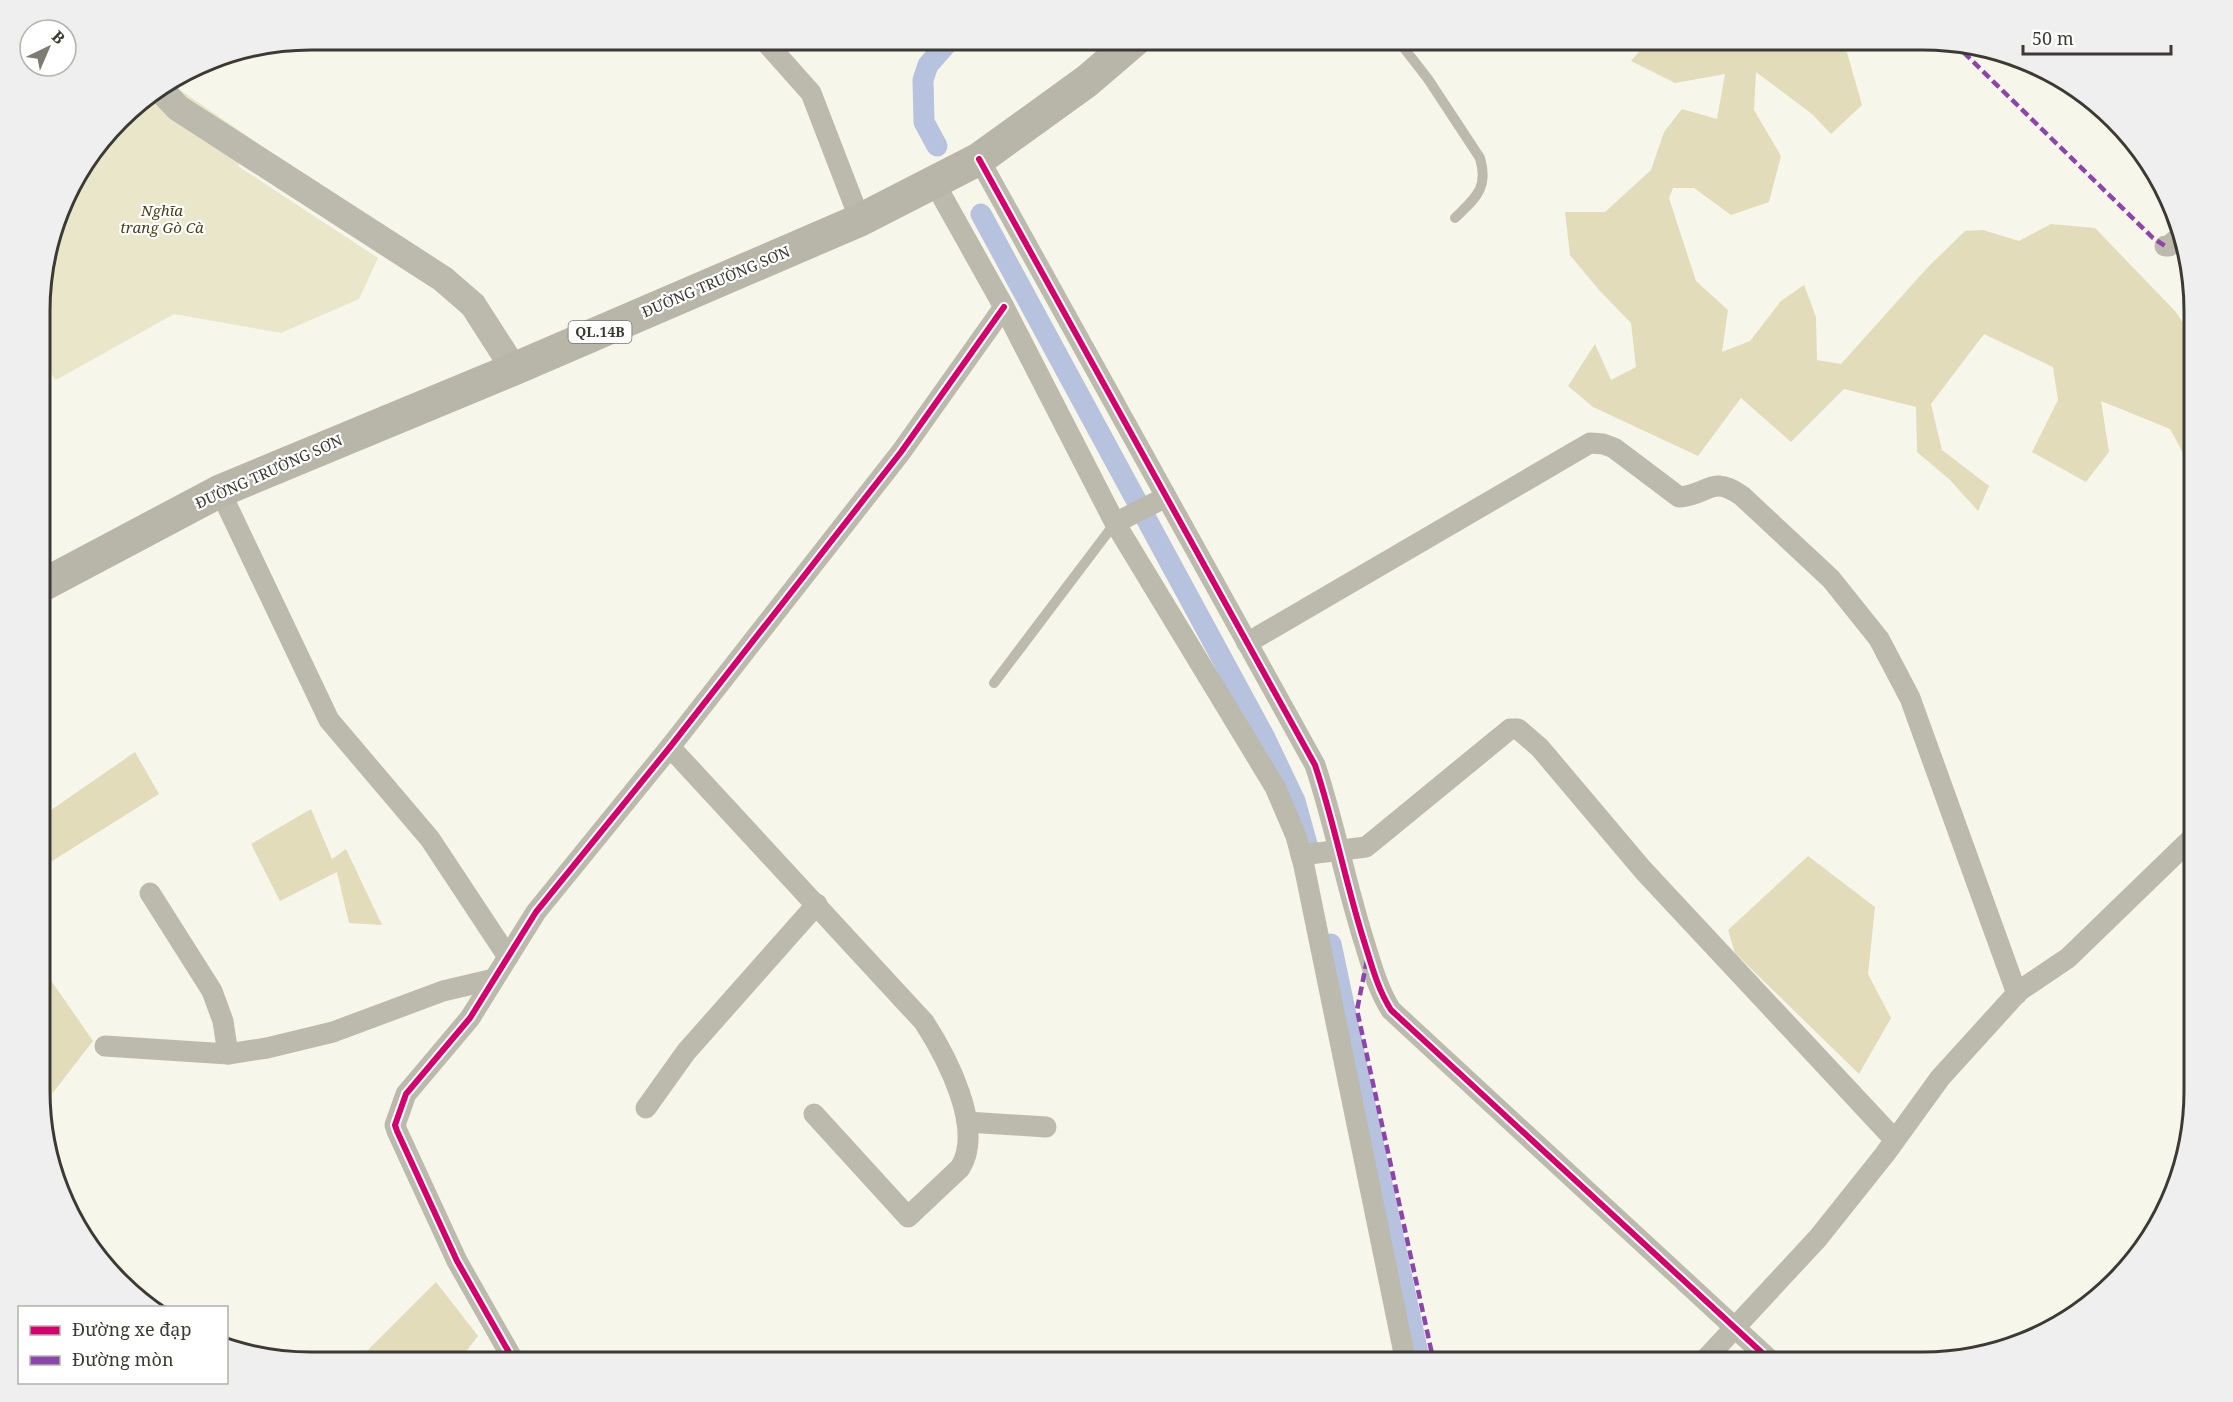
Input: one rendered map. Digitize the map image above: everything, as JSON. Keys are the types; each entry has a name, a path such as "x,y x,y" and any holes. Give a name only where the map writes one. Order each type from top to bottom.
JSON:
{"highway":[{"name":"ĐƯỜNG TRƯỜNG SƠN","path":"50,581 220,491 514,369 860,220 980,159 1088,81 1123,50"}],"street":[{"path":"773,50 811,93 860,220"},
{"path":"164,94 178,108 443,279 473,305 514,369"},
{"path":"980,159 1315,765 1340,851 1351,900 1374,975 1391,1010 1761,1352"},
{"path":"934,182 1004,307 1115,524 1275,787 1296,836 1404,1352"},
{"path":"509,1352 457,1261 394,1125 406,1094 470,1017 536,912 670,747 901,452 1004,307"},
{"path":"1247,643 1590,443 1614,448 1679,497 1720,485 1728,487 1742,496 1831,579 1879,639 1910,698 2017,994"},
{"path":"220,491 329,720 430,839 508,957"},
{"path":"1115,524 1166,497"},
{"path":"1301,855 1366,847 1510,729 1518,729 1540,748 1643,870 1895,1140"},
{"path":"670,747 924,1022 940,1047 965,1108 968,1140 966,1159 960,1168 908,1217 814,1114"},
{"path":"1712,1352 1818,1238 1895,1140 1940,1078 2017,994 2068,958 2184,846"},
{"path":"150,893 212,991 223,1021 228,1054"},
{"path":"646,1108 686,1052 817,904"},
{"path":"105,1046 228,1054 267,1048 333,1032 443,992 494,979"},
{"path":"967,1122 1046,1127"}],"lane":[{"path":"1405,50 1428,79 1480,158 1483,170 1482,188 1455,218"},
{"path":"994,683 1115,524"}],"green space":[{"name":"Nghĩa trang Gò Cà","path":"175,87 253,140 238,166 378,258 359,299 281,333 174,314 56,380 50,373 50,293 58,243 69,210 93,165 114,138 151,103"}],"shaded area":[{"path":"1640,50 1846,50 1862,105 1831,134 1812,114 1756,72 1754,110 1781,156 1769,202 1731,215 1694,188 1673,188 1669,198 1696,281 1728,310 1722,352 1750,341 1781,301 1804,285 1816,317 1817,360 1841,364 1928,267 1965,231 1983,230 2019,241 2051,224 2095,228 2176,312 2184,325 2184,455 2170,429 2101,401 2109,452 2086,482 2032,452 2058,400 2053,367 1984,334 1931,404 1942,450 1989,486 1978,511 1950,480 1917,452 1916,407 1844,389 1791,442 1741,398 1698,456 1593,407 1568,386 1595,344 1611,380 1636,367 1631,323 1570,255 1565,212 1605,212 1651,170 1664,132 1682,109 1717,119 1725,74 1675,83 1631,61"},
{"path":"135,752 159,794 50,862 50,811"},
{"path":"311,809 332,859 346,849 382,925 349,923 337,872 280,901 251,844"},
{"path":"1808,856 1875,907 1868,974 1891,1018 1859,1074 1735,953 1728,930"},
{"path":"50,979 93,1041 50,1096"},
{"path":"436,1282 478,1336 466,1352 366,1352"}],"waterway":[{"path":"937,146 924,122 923,80 928,65 941,50"},
{"path":"981,214 1264,736 1295,801 1307,844"},
{"path":"1331,944 1418,1352"}],"marked path":[{"path":"1965,53 2153,238 2165,246"},
{"path":"1367,960 1357,1010 1432,1352"}],"cycle path":[{"path":"979,159 1315,765 1369,957 1378,984 1391,1010 1761,1352"},
{"path":"509,1352 457,1261 397,1131 395,1125 406,1094 470,1018 536,912 670,747 901,452 1004,307"}]}
